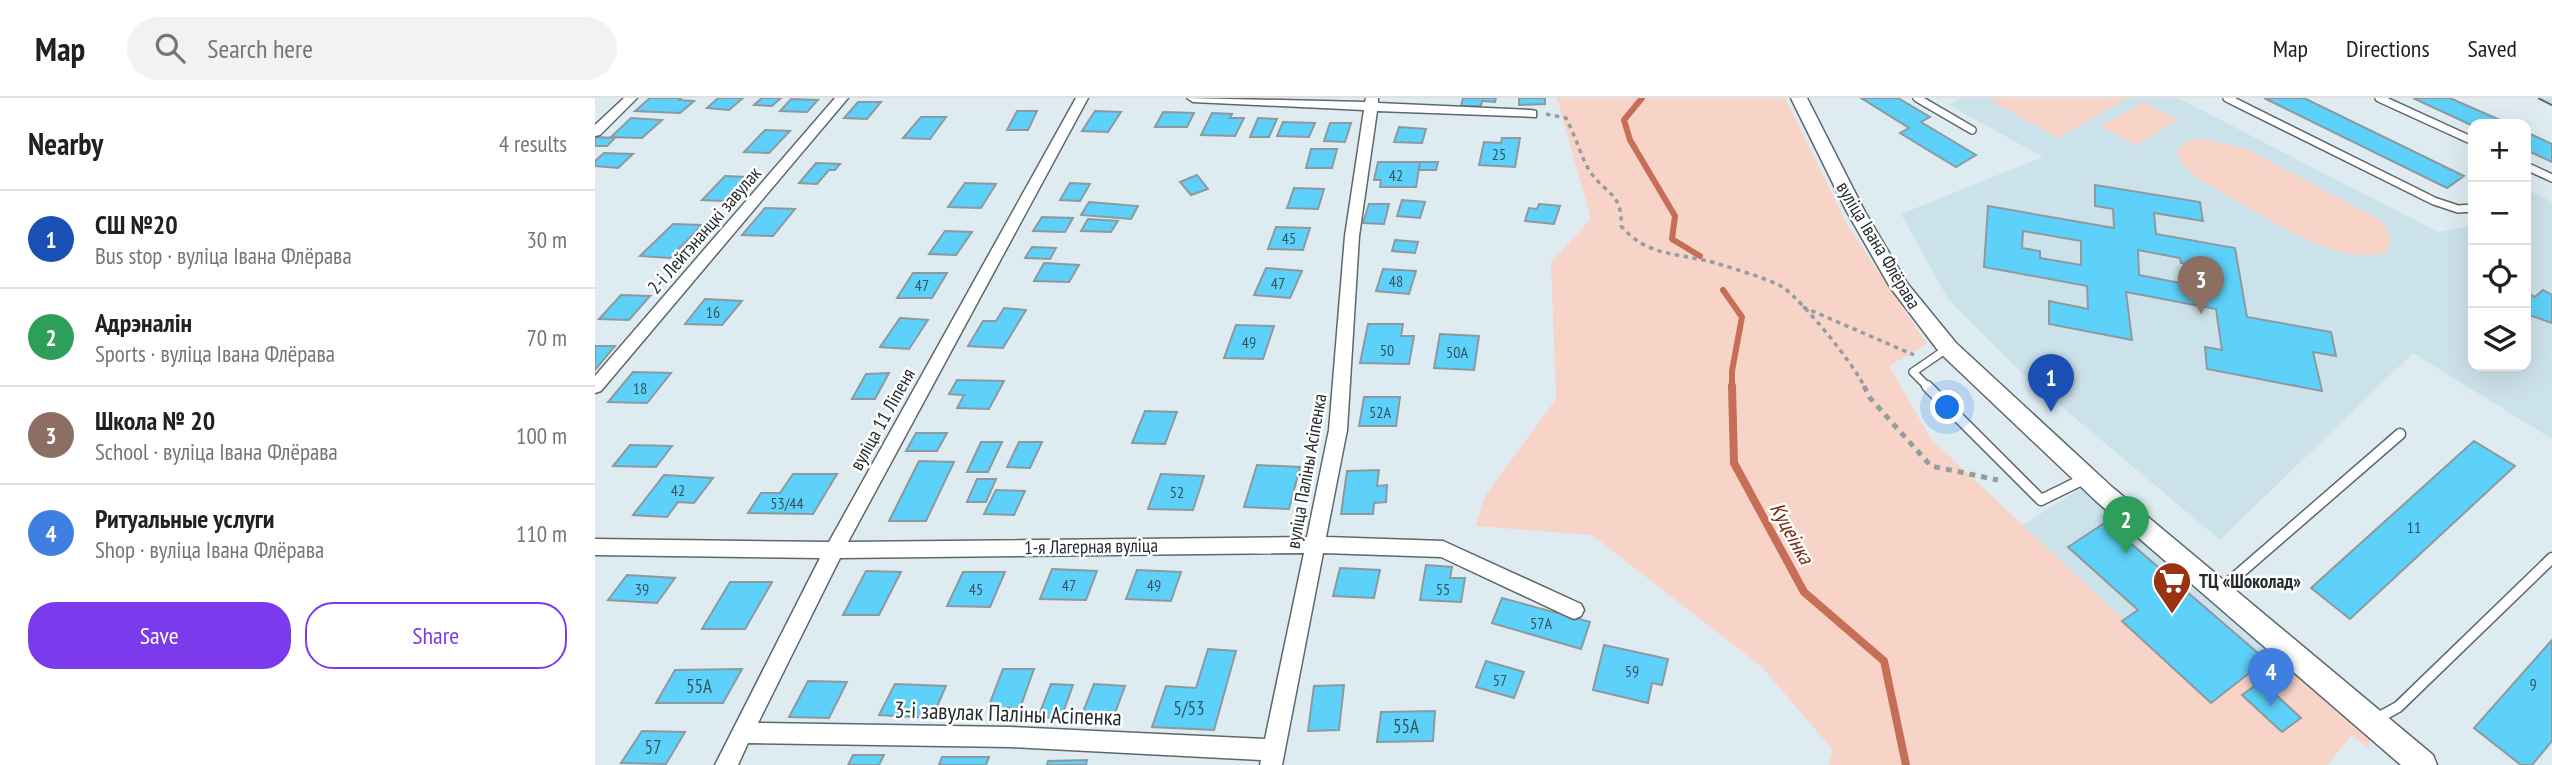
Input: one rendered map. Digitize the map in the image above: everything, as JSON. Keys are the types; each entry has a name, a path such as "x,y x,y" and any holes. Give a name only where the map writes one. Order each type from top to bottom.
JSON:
{"street":[{"path":"595,132 631,98"},
{"name":"2-і Лейтэнанцкі завулак","path":"595,387 842,98"},
{"name":"вуліца 11 Ліпеня","path":"726,765 834,550 1082,98"},
{"path":"1193,98 1371,102 1531,114"},
{"name":"вуліца Івана Флёрава","path":"1799,98 1856,212 1900,287 1948,348 2086,478 2423,765"},
{"name":"вуліца Паліны Асіпенка","path":"1272,757 1338,430 1352,236 1371,102"},
{"name":"1-я Лагерная вуліца","path":"595,547 834,550 1315,545 1443,549 1574,610"},
{"name":"3-і завулак Паліны Асіпенка","path":"743,733 1010,737 1272,757"}],"lane":[{"path":"1917,98 1972,130"},
{"path":"2227,98 2434,201 2458,209 2468,208"},
{"path":"2379,98 2468,139"},
{"path":"2531,168 2552,178"},
{"path":"1948,348 1913,372 2029,489 2041,500 2086,478"},
{"path":"2218,592 2400,434"},
{"path":"2372,721 2399,707 2552,558"}],"path":[{"path":"1531,114 1566,118 1589,171 1615,194 1623,212 1621,226 1635,242 1761,278 1783,287 1856,368 1879,409 1931,466 2029,489"},
{"path":"1802,307 1928,361"}],"shaded area":[{"path":"1557,98 1785,98 1848,226 1927,344 1889,366 1931,439 2211,702 2273,653 2370,734 2369,749 2352,735 2327,765 1829,765 1833,750 1762,667 1592,535 1476,526 1485,496 1556,399 1551,262 1591,219"},
{"path":"1961,98 2178,98 2438,232 2468,226 2468,371 2531,371 2531,192 2552,202 2552,439 2413,353 2220,540 2024,375 1948,299 1901,214 2043,157 1949,105"},
{"path":"2128,98 2058,138 1990,100"},
{"path":"2143,102 2178,120 2136,145 2101,126"},
{"path":"2204,139 2247,149 2378,219 2389,234 2390,242 2386,252 2365,255 2342,252 2316,243 2263,217 2196,177 2183,165 2177,152 2185,142"},
{"name":"ТЦ «Шоколад»","path":"2081,488 2273,653 2211,703 2021,526"}],"building":[{"path":"650,98 681,98 679,100 694,101 680,113 635,111"},
{"path":"718,98 743,98 729,110 707,108"},
{"path":"762,98 781,98 772,106 754,105"},
{"path":"1463,98 1496,98 1495,102 1482,101 1481,106 1461,106"},
{"path":"1519,98 1545,98 1545,104 1519,105"},
{"path":"1861,98 1898,98 1930,117 1921,122 1976,155 1956,167 1900,133 1909,128"},
{"path":"2264,98 2304,98 2464,176 2447,188"},
{"path":"2413,98 2450,98 2498,119 2468,119 2468,124"},
{"path":"791,99 818,100 807,112 780,111"},
{"path":"858,102 881,102 867,119 844,118"},
{"path":"1017,111 1037,111 1028,130 1007,130"},
{"path":"1095,111 1121,112 1108,132 1082,131"},
{"path":"1163,112 1194,113 1187,127 1155,127"},
{"path":"1212,113 1232,114 1230,118 1244,118 1235,136 1201,135"},
{"path":"921,117 946,117 930,139 903,138"},
{"path":"631,118 662,120 642,138 611,137"},
{"path":"1258,118 1277,119 1269,137 1250,137"},
{"path":"1283,122 1315,123 1309,137 1277,136"},
{"path":"1330,123 1351,123 1345,142 1324,141"},
{"path":"1399,127 1426,129 1422,143 1394,142"},
{"path":"765,130 790,131 769,153 744,152"},
{"path":"2531,134 2552,144 2552,162 2531,152"},
{"path":"595,137 615,138 607,146 595,146"},
{"path":"1502,138 1520,138 1515,167 1479,165 1484,142 1501,143"},
{"path":"1311,149 1337,149 1332,168 1306,168"},
{"path":"604,153 633,154 618,168 595,166 595,161"},
{"path":"1378,162 1420,162 1416,187 1380,187 1381,180 1374,180"},
{"path":"1420,162 1438,162 1436,170 1419,170"},
{"path":"816,163 840,164 835,170 829,170 817,184 799,183"},
{"path":"1197,175 1208,189 1191,195 1180,182"},
{"path":"725,176 746,177 724,201 702,200"},
{"path":"965,183 996,184 981,208 948,207"},
{"path":"1070,183 1090,184 1080,201 1060,200"},
{"path":"2095,185 2200,202 2203,221 2154,213 2156,234 2235,248 2247,317 2331,332 2336,356 2313,352 2322,391 2207,369 2205,347 2222,350 2216,309 2126,292 2132,340 2049,324 2049,301 2088,309 2087,286 1984,267 1988,206 2114,228 2113,209 2095,206","holes":["2023,231 2081,241 2081,265 2040,258 2040,251 2022,248","2138,250 2180,258 2181,263 2199,267 2201,287 2139,275"]},
{"path":"1294,188 1324,189 1318,209 1287,208"},
{"path":"1402,200 1425,202 1420,218 1397,216"},
{"path":"1089,202 1138,206 1131,219 1081,215"},
{"path":"1369,204 1389,204 1384,224 1363,223"},
{"path":"1539,204 1560,206 1554,224 1525,221 1529,208 1537,209"},
{"path":"765,208 795,209 773,236 742,235"},
{"path":"1042,217 1073,218 1065,232 1033,231"},
{"path":"1088,219 1118,221 1111,232 1081,231"},
{"path":"673,224 702,225 670,258 640,256"},
{"path":"1276,227 1310,228 1303,250 1268,249"},
{"path":"945,231 972,232 956,255 929,254"},
{"path":"1395,240 1418,242 1415,253 1392,251"},
{"path":"1032,247 1056,248 1050,259 1025,258"},
{"path":"1044,263 1079,265 1069,282 1034,281"},
{"path":"1266,268 1302,271 1290,298 1254,295"},
{"path":"1383,269 1416,271 1409,294 1376,291"},
{"path":"913,273 947,273 932,298 897,298"},
{"path":"2543,290 2552,295 2552,323 2531,316 2531,295 2535,297"},
{"path":"621,295 650,296 629,320 599,319"},
{"path":"705,299 742,301 722,325 685,324"},
{"path":"1004,308 1026,310 1003,348 968,346 983,321 996,321"},
{"path":"900,318 928,320 909,349 880,347"},
{"path":"1368,324 1403,324 1401,336 1414,336 1409,364 1360,363"},
{"path":"1236,325 1274,326 1263,359 1224,358"},
{"path":"1440,334 1479,336 1474,370 1434,368"},
{"path":"595,346 615,346 595,370"},
{"path":"633,372 671,373 647,403 608,402"},
{"path":"889,373 875,399 852,399 866,374"},
{"path":"957,380 1004,381 989,409 957,408 964,395 949,394"},
{"path":"1364,397 1400,397 1396,426 1359,426"},
{"path":"1145,411 1177,412 1165,444 1132,443"},
{"path":"916,433 947,433 937,451 906,451"},
{"path":"2474,441 2515,466 2350,619 2311,588"},
{"path":"981,442 1002,442 988,472 967,472"},
{"path":"1019,442 1042,442 1030,468 1007,467"},
{"path":"630,445 672,446 656,467 613,466"},
{"path":"919,461 954,462 926,521 889,521"},
{"path":"1257,465 1300,467 1289,509 1244,507"},
{"path":"1379,470 1377,486 1387,485 1386,502 1374,503 1373,514 1341,514 1347,471"},
{"path":"793,474 837,474 813,514 748,513 761,493 780,493"},
{"path":"1161,474 1204,476 1193,510 1148,509"},
{"path":"664,475 713,478 694,503 678,502 667,517 633,515"},
{"path":"977,479 996,479 986,502 967,502"},
{"path":"996,490 1025,491 1014,515 984,514"},
{"name":"ТЦ «Шоколад»","path":"2106,522 2266,660 2211,703 2122,621 2138,610 2068,547"},
{"path":"1426,565 1452,567 1450,578 1465,578 1461,602 1420,600"},
{"path":"1340,568 1380,570 1374,598 1333,596"},
{"path":"1052,569 1097,571 1086,600 1040,599"},
{"path":"1137,570 1181,572 1171,601 1126,599"},
{"path":"866,571 901,572 879,615 843,615"},
{"path":"963,572 1005,572 990,607 947,606"},
{"path":"627,575 675,578 657,603 608,600"},
{"path":"730,582 772,582 745,629 702,629"},
{"path":"1502,598 1590,622 1581,649 1492,623"},
{"path":"2552,640 2552,741 2532,765 2521,765 2474,728"},
{"path":"1604,645 1668,659 1662,685 1652,683 1648,703 1593,690"},
{"path":"1208,649 1236,651 1214,730 1152,727 1166,686 1196,688"},
{"path":"1486,661 1524,672 1514,698 1476,687"},
{"path":"742,669 723,703 656,703 675,670"},
{"path":"1003,669 1034,669 1020,708 988,708"},
{"path":"808,681 847,682 829,718 789,717"},
{"path":"2261,681 2301,718 2282,732 2242,695"},
{"path":"895,684 946,686 932,718 879,715"},
{"path":"1051,684 1073,685 1061,718 1038,717"},
{"path":"1094,684 1125,686 1111,724 1079,722"},
{"path":"1344,685 1339,730 1308,731 1314,686"},
{"path":"1435,711 1433,741 1377,742 1381,712"},
{"path":"642,731 685,732 666,764 621,763"},
{"path":"853,755 884,755 879,765 848,765"},
{"path":"942,757 989,757 986,765 939,765"},
{"path":"1087,760 1086,765 1047,765 1048,761"}],"waterway":[{"name":"Куцеінка","path":"1642,98 1624,120 1630,140 1675,216 1672,239 1700,256"},
{"name":"Куцеінка","path":"1723,290 1742,317 1732,371 1732,386"},
{"name":"Куцеінка","path":"1732,386 1734,463 1804,592 1884,661 1906,765"}],"place":[{"name":"Школа № 20","path":"2201,314"},
{"name":"СШ №20","path":"2051,412"},
{"name":"Адрэналін","path":"2126,554"},
{"name":"ТЦ «Шоколад»","path":"2172,615"},
{"name":"Ритуальные услуги","path":"2271,706"}]}
